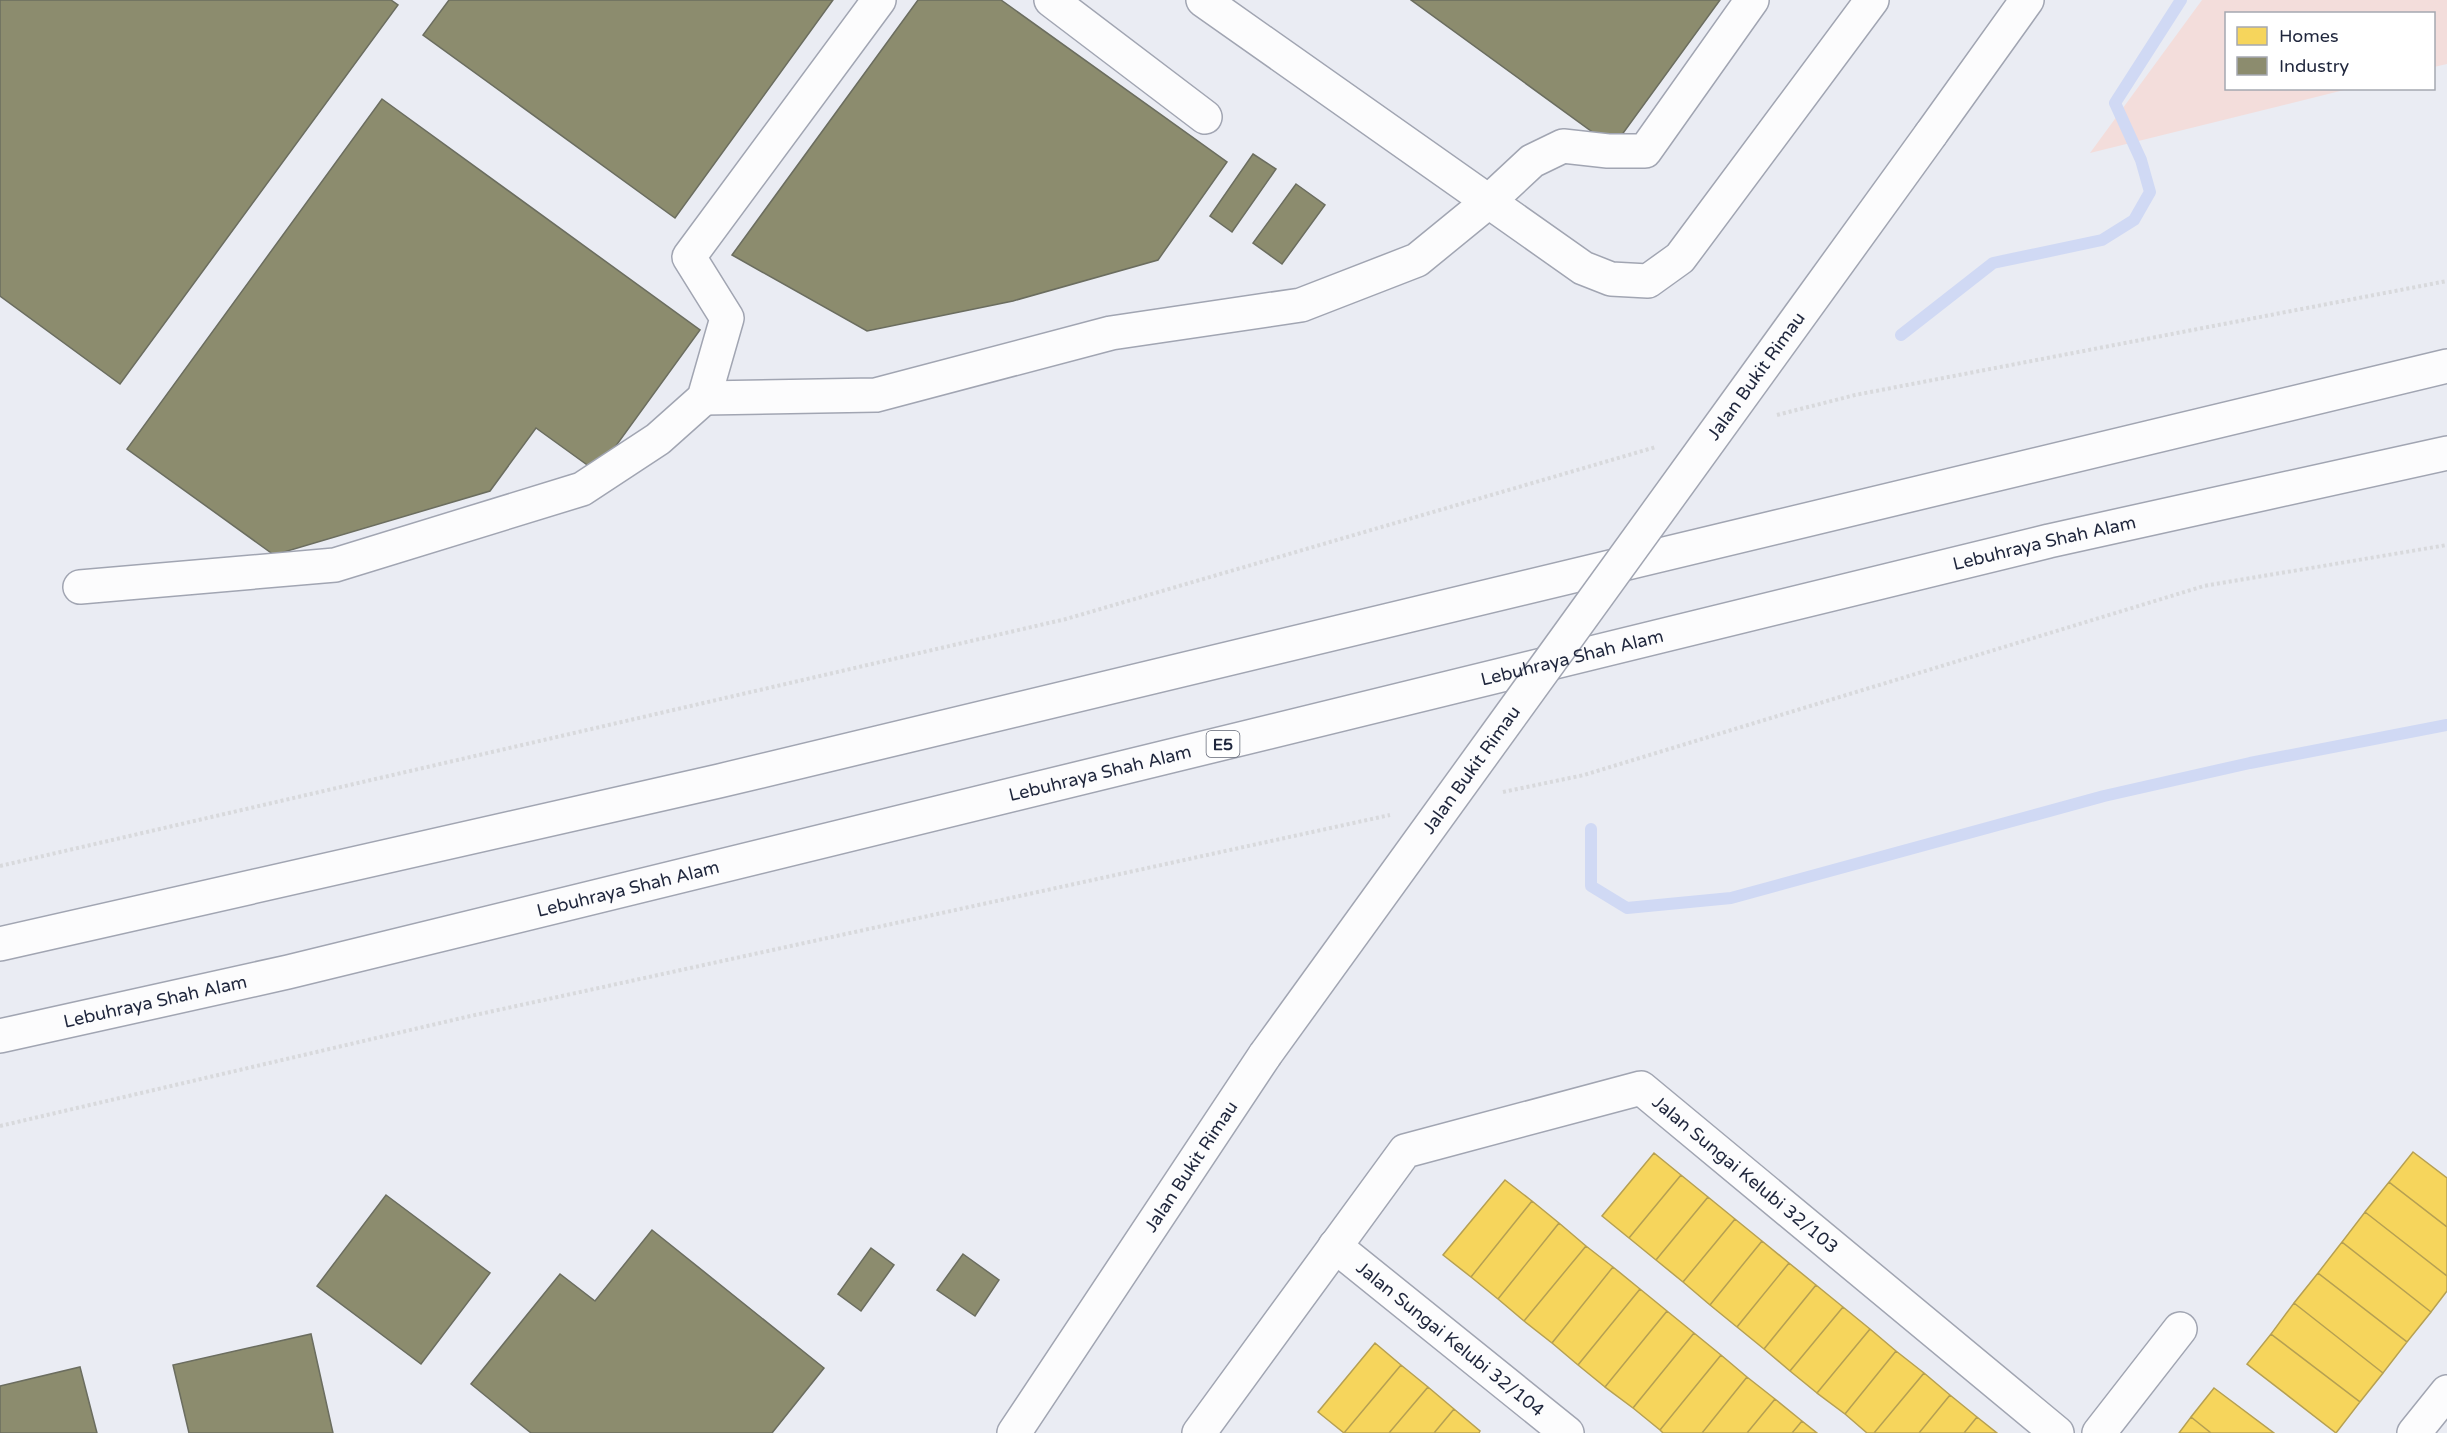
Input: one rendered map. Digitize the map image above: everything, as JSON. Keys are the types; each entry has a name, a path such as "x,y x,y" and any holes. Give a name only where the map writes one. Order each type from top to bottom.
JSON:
{"main road":[{"path":"80,586 335,565 582,489 658,439 704,398 727,318 689,257 879,0"},
{"path":"1051,0 1205,117"},
{"path":"704,398 876,395 1111,333 1301,305 1417,260 1488,202 1532,161 1563,146 1608,151 1645,151 1752,0"},
{"path":"1206,1 1582,268 1611,279 1648,281 1680,258 1872,0"},
{"name":"Jalan Bukit Rimau","path":"1014,1433 1265,1055 2027,0"},
{"path":"0,944 719,781 2447,366"},
{"name":"Lebuhraya Shah Alam","path":"0,1036 311,966 2049,541 2447,453"},
{"name":"Jalan Sungai Kelubi 32/103","path":"1199,1433 1405,1151 1641,1088 2057,1433"},
{"name":"Jalan Sungai Kelubi 32/104","path":"1335,1246 1567,1433"},
{"path":"2098,1433 2180,1329"},
{"path":"2414,1433 2447,1392"}],"path":[{"path":"1775,416 1855,395 2447,281"},
{"path":"0,866 1066,619 1661,446"},
{"path":"1491,794 1584,775 2204,586 2447,545"},
{"path":"0,1126 478,1014 1177,860 1398,814"}],"shaded area":[{"path":"2202,0 2447,0 2447,64 2435,67 2435,12 2225,12 2225,90 2344,90 2090,153"}],"building: Homes":[{"path":"2413,1152 2447,1178 2447,1227 2389,1182"},
{"path":"1654,1153 1681,1175 1629,1238 1602,1216"},
{"path":"1681,1175 1708,1197 1656,1260 1629,1238"},
{"path":"1505,1180 1532,1201 1471,1277 1443,1255"},
{"path":"2389,1182 2447,1227 2447,1276 2365,1212"},
{"path":"1708,1197 1735,1219 1683,1282 1656,1260"},
{"path":"1532,1201 1559,1223 1498,1299 1471,1277"},
{"path":"2365,1212 2447,1276 2447,1291 2431,1312 2342,1242"},
{"path":"1735,1219 1762,1241 1710,1305 1683,1282"},
{"path":"1559,1223 1586,1246 1524,1321 1498,1299"},
{"path":"1762,1241 1789,1263 1737,1327 1710,1305"},
{"path":"2342,1242 2431,1312 2407,1342 2318,1273"},
{"path":"1586,1246 1613,1267 1552,1343 1524,1321"},
{"path":"1789,1263 1816,1285 1764,1349 1737,1327"},
{"path":"1613,1267 1640,1289 1578,1365 1552,1343"},
{"path":"2318,1273 2407,1342 2383,1373 2294,1303"},
{"path":"1816,1285 1843,1307 1790,1371 1764,1349"},
{"path":"1640,1289 1667,1311 1605,1387 1578,1365"},
{"path":"2294,1303 2383,1373 2360,1402 2271,1334"},
{"path":"1843,1307 1870,1329 1817,1393 1790,1371"},
{"path":"1667,1311 1694,1333 1633,1408 1605,1387"},
{"path":"1870,1329 1896,1351 1845,1414 1817,1393"},
{"path":"1694,1333 1721,1355 1660,1430 1633,1408"},
{"path":"2271,1334 2360,1402 2336,1433 2247,1364"},
{"path":"1375,1343 1401,1365 1344,1433 1318,1412"},
{"path":"1896,1351 1924,1373 1874,1433 1867,1433 1845,1414"},
{"path":"1721,1355 1747,1377 1702,1433 1663,1433 1660,1430"},
{"path":"1401,1365 1428,1387 1389,1433 1344,1433"},
{"path":"1924,1373 1950,1395 1919,1433 1874,1433"},
{"path":"1747,1377 1775,1399 1747,1433 1702,1433"},
{"path":"1428,1387 1454,1409 1434,1433 1389,1433"},
{"path":"2214,1388 2274,1433 2211,1433 2191,1417"},
{"path":"1950,1395 1977,1417 1964,1433 1919,1433"},
{"path":"1775,1399 1802,1421 1792,1433 1747,1433"},
{"path":"1454,1409 1480,1431 1479,1433 1434,1433"},
{"path":"1977,1417 1997,1433 1964,1433"},
{"path":"2191,1417 2211,1433 2179,1433"},
{"path":"1802,1421 1817,1433 1792,1433"}],"building: Industry":[{"path":"0,0 391,0 398,5 120,384 0,296"},
{"path":"449,0 833,0 675,218 423,35"},
{"path":"918,0 1001,0 1227,162 1158,260 1013,301 867,331 732,255"},
{"path":"1411,0 1720,0 1613,147"},
{"path":"382,99 700,330 597,472 536,428 490,491 274,555 127,449"},
{"path":"1253,154 1276,169 1232,232 1210,216"},
{"path":"1296,184 1325,205 1282,264 1253,243"},
{"path":"386,1195 490,1273 421,1364 317,1286"},
{"path":"652,1230 824,1368 772,1433 531,1433 471,1384 560,1274 595,1301"},
{"path":"871,1248 894,1265 861,1311 838,1294"},
{"path":"963,1254 999,1280 975,1316 937,1290"},
{"path":"311,1334 333,1433 189,1433 173,1365"},
{"path":"80,1367 97,1433 0,1433 0,1386"}],"waterway":[{"path":"1901,335 1993,263 2102,240 2134,220 2150,192 2141,160 2115,103 2181,0"},
{"path":"1591,829 1591,886 1627,908 1731,898 2104,796 2250,763 2447,725"}]}
